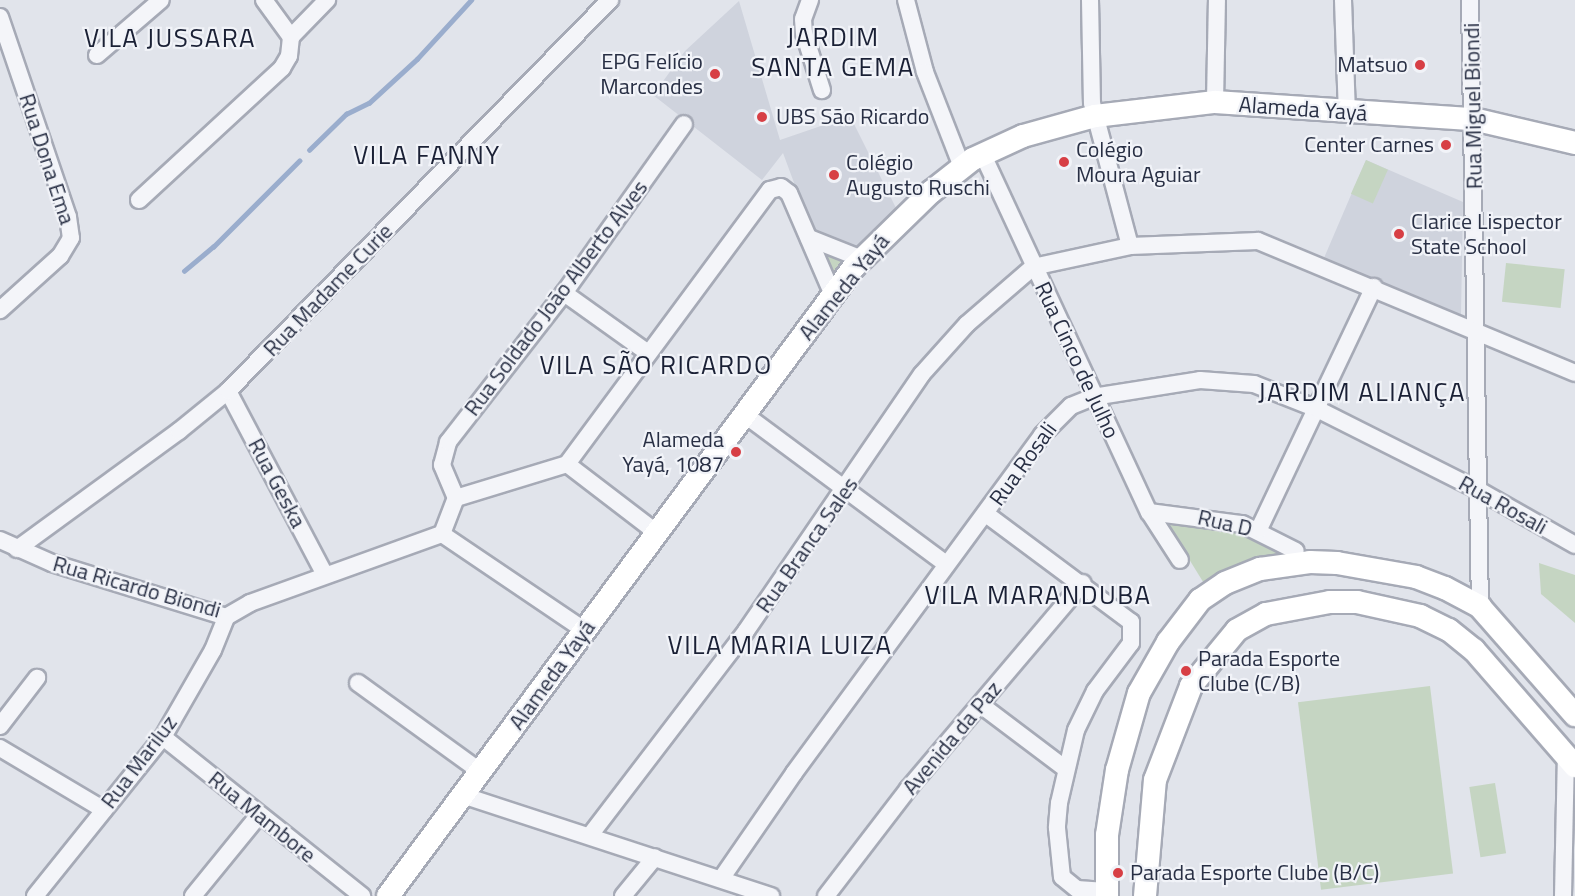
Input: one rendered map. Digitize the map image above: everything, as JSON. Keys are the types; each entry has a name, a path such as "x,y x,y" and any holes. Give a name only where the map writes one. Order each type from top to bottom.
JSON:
{"street":[{"path":"97,55 161,0"},
{"path":"264,0 291,37"},
{"path":"139,200 282,68 289,56 291,37 327,0"},
{"name":"Rua Madame Curie","path":"17,549 179,431 228,391 610,0"},
{"path":"810,0 803,19 804,33 822,90"},
{"path":"906,0 925,72 962,168"},
{"path":"1090,0 1095,116 1130,246"},
{"path":"1215,102 1217,0"},
{"path":"1343,0 1347,113"},
{"name":"Rua Miguel Biondi","path":"1470,0 1478,333 1480,607"},
{"name":"Rua Dona Ema","path":"0,17 68,217 71,238 60,256 0,310"},
{"name":"Alameda Yayá","path":"388,896 465,796 656,532 862,259 962,168 983,154 1023,136 1095,116 1215,102 1347,113 1473,119 1575,143"},
{"name":"Rua Soldado João Alberto Alves","path":"456,498 444,475 443,454 448,442 564,293 684,124"},
{"name":"Rua Cinco de Julho","path":"983,154 1033,267 1149,512 1180,560"},
{"path":"585,631 442,534 456,498 567,464 771,190 781,187 789,193 834,295"},
{"path":"809,238 862,259"},
{"path":"1033,267 1130,246 1258,241 1374,287 1575,373"},
{"name":"Rua Branca Sales","path":"591,834 746,631 847,488 922,374 967,324 1033,267"},
{"path":"1258,529 1374,287"},
{"path":"564,293 648,353"},
{"name":"Rua Rosali","path":"721,879 946,564 986,514 1056,418 1093,396 1200,380 1240,381 1317,409 1480,491 1575,545"},
{"name":"Rua Geska","path":"228,391 326,575"},
{"path":"744,414 847,488 946,564"},
{"path":"567,464 656,532"},
{"name":"Rua D","path":"1149,512 1221,519 1258,529 1296,551"},
{"path":"986,514 1123,613 1133,631 1131,643 1095,691 1076,730 1066,769 1057,828 1062,877 1077,889 1106,894 1107,835 1117,770 1139,693 1168,642 1200,600 1225,583 1260,569 1310,562 1374,568 1416,578 1480,607 1575,715"},
{"name":"Rua Ricardo Biondi","path":"0,540 17,549 226,617 250,603 442,534"},
{"name":"Avenida da Paz","path":"826,896 908,789 1083,584"},
{"path":"1145,896 1155,780 1191,686 1237,630 1266,614 1330,602 1357,602 1430,621 1474,650 1570,761 1563,896"},
{"name":"Rua Mariluz","path":"35,896 163,737 213,650 226,617"},
{"path":"0,726 37,678"},
{"path":"358,683 481,772"},
{"path":"981,705 1066,769"},
{"name":"Rua Mambore","path":"163,737 362,896"},
{"path":"0,748 104,810"},
{"path":"465,796 591,834 771,896"},
{"path":"193,896 259,815"},
{"path":"1564,847 1575,815"},
{"path":"623,896 655,857"}],"shaded area":[{"path":"739,1 780,140 850,116 896,208 857,251 813,234 783,153 762,180 653,95 685,51"},
{"name":"Clarice Lispector State School","path":"1366,160 1463,202 1461,314 1455,317 1324,258"}],"green space":[{"path":"1366,160 1388,170 1373,204 1351,194"},
{"path":"817,246 847,260 832,282"},
{"path":"1506,263 1565,269 1561,308 1502,302"},
{"path":"1163,517 1251,531 1293,561 1205,585"},
{"path":"1539,563 1575,575 1575,623 1541,594"},
{"path":"1430,686 1453,874 1321,890 1298,702"},
{"path":"1495,783 1506,853 1480,857 1469,787"}],"waterway":[{"path":"309,150 346,114 369,103 417,59 471,0"},
{"path":"184,271 213,247 299,161"}],"place":[{"name":"Matsuo","path":"1420,65"},
{"name":"EPG Felício Marcondes","path":"715,74"},
{"name":"UBS São Ricardo","path":"762,117"},
{"name":"Center Carnes","path":"1446,145"},
{"name":"Colégio Moura Aguiar","path":"1064,162"},
{"name":"Colégio Augusto Ruschi","path":"834,175"},
{"name":"Clarice Lispector State School","path":"1399,234"},
{"name":"Alameda Yayá, 1087","path":"736,452"},
{"name":"Parada Esporte Clube (C/B)","path":"1186,671"},
{"name":"Parada Esporte Clube (B/C)","path":"1118,873"}],"district":[{"name":"VILA JUSSARA","path":"170,38"},
{"name":"JARDIM SANTA GEMA","path":"833,52"},
{"name":"VILA FANNY","path":"427,155"},
{"name":"VILA SÃO RICARDO","path":"656,365"},
{"name":"JARDIM ALIANÇA","path":"1362,392"},
{"name":"VILA MARANDUBA","path":"1038,595"},
{"name":"VILA MARIA LUIZA","path":"780,645"}]}
